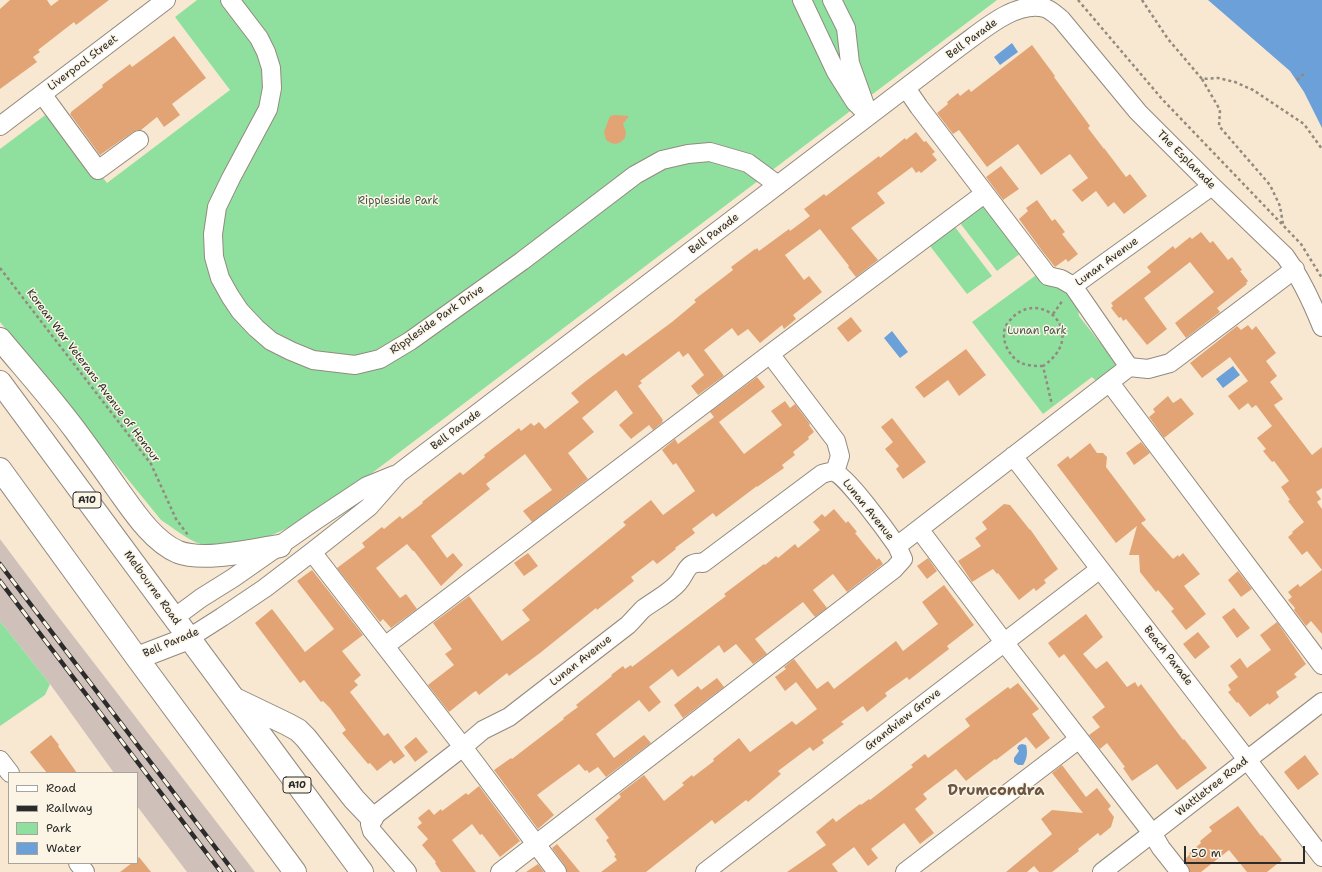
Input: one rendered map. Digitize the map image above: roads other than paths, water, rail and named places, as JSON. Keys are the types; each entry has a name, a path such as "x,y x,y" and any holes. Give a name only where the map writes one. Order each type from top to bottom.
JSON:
{"highway":[{"path":"0,339 75,430 142,522 167,546 179,552 207,556 280,546"},
{"name":"Melbourne Road","path":"0,382 362,872"},
{"path":"0,468 137,658 296,872"},
{"name":"Bell Parade","path":"137,658 174,618"},
{"name":"Bell Parade","path":"137,658 189,638"},
{"path":"233,697 298,730 361,807 372,818"}],"street":[{"name":"Liverpool Street","path":"0,126 166,0"},
{"name":"Rippleside Park Drive","path":"230,0 259,38 266,52 271,68 272,88 268,109 230,178 217,207 213,234 214,257 220,278 230,296 240,311 256,328 271,341 290,352 313,360 355,365 380,359 410,341 516,265 635,175 662,160 688,154 710,152 748,163 778,185"},
{"path":"802,0 836,72 855,102 869,116"},
{"path":"832,0 846,28 850,63 869,116"},
{"name":"Bell Parade","path":"189,638 259,592 312,552 369,507 399,473 906,88 996,21 1016,10 1034,6"},
{"name":"The Esplanade","path":"1034,6 1047,9 1061,19 1138,112 1285,256 1303,284 1322,327"},
{"path":"906,88 918,107 1048,276 1073,286"},
{"path":"42,94 98,170 139,140"},
{"name":"Lunan Avenue","path":"372,818 375,814 483,730 509,717 519,710 628,625 644,609 669,592 679,582 685,570 690,565 696,562 702,563 822,474 835,472 847,481 898,546 1129,367 1073,286 1212,186"},
{"path":"385,646 984,194"},
{"path":"1129,367 1148,369 1170,362 1294,269"},
{"path":"770,354 836,441 840,456 835,472"},
{"path":"1110,383 1322,665"},
{"name":"Beach Parade","path":"1013,456 1322,857"},
{"name":"Bell Parade","path":"174,618 367,486 399,473"},
{"path":"919,529 1004,642 1152,833 1180,872"},
{"path":"500,872 894,569 903,559 898,546"},
{"path":"312,552 463,747 557,872"},
{"name":"Grandview Grove","path":"705,872 1100,569"},
{"name":"Wattletree Road","path":"1102,872 1322,702"},
{"path":"905,872 1079,739"},
{"path":"372,818 370,824 372,830 407,872"},
{"path":"79,864 85,872"}],"water":[{"path":"1208,0 1322,0 1322,128 1304,92 1290,71"},
{"path":"1012,43 1018,52 1000,65 994,57"},
{"path":"892,331 908,352 900,358 884,338"},
{"path":"1233,366 1240,375 1223,388 1216,379"},
{"path":"1022,744 1026,745 1027,755 1023,765 1018,765 1014,762 1014,758 1019,751 1017,748"}],"railway":[{"path":"0,564 234,872"},
{"path":"0,581 221,872"}],"district":[{"name":"Drumcondra","path":"996,791"}],"park label":[{"name":"Rippleside Park","path":"398,201"},
{"name":"Lunan Park","path":"1037,331"}]}
